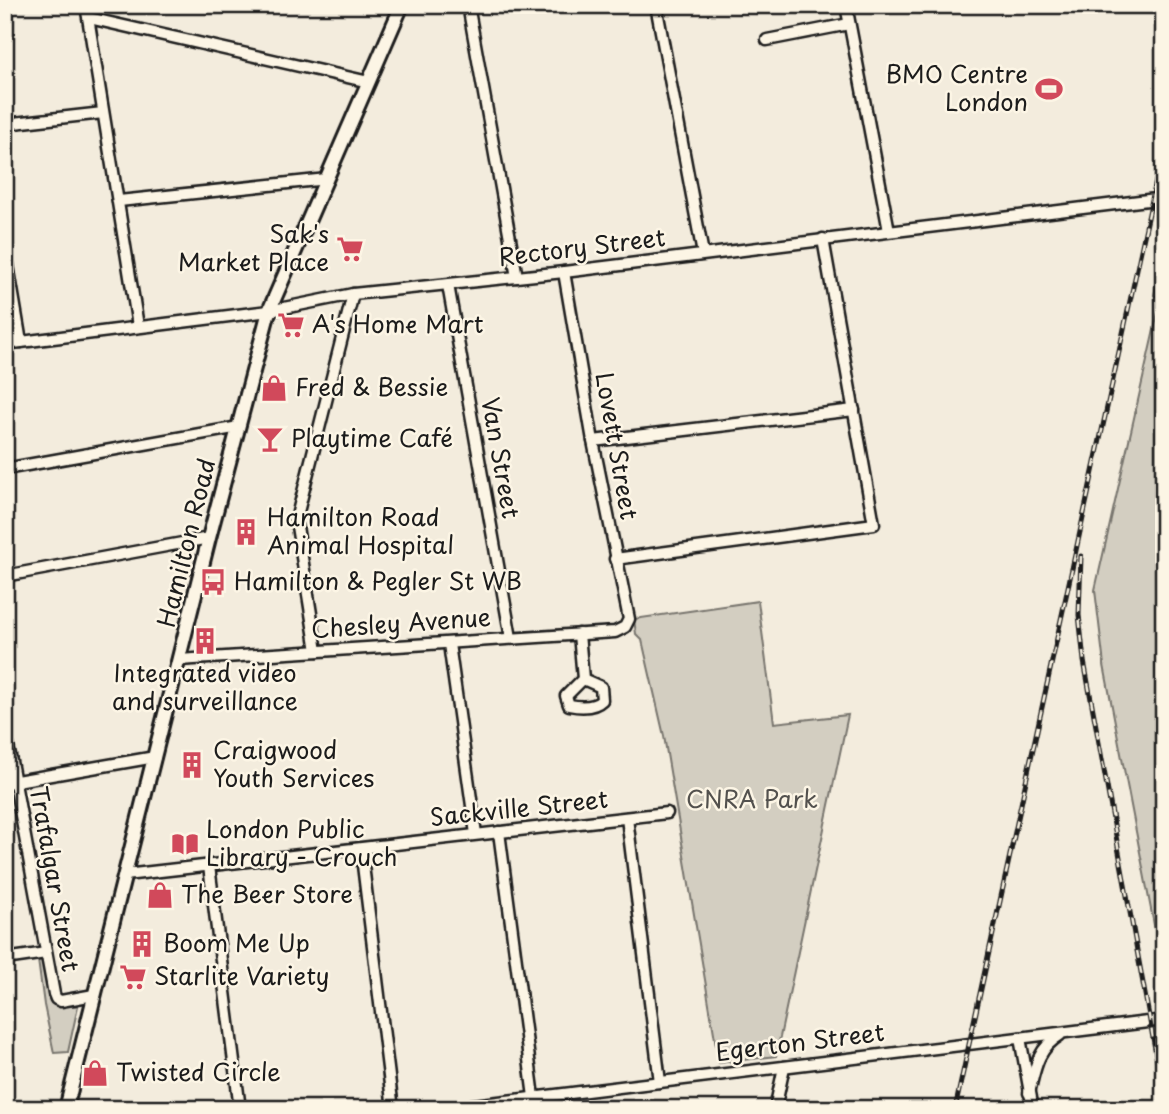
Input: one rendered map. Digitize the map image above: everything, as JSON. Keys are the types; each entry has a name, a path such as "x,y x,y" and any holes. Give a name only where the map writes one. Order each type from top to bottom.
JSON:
{"main road":[{"name":"Hamilton Road","path":"66,1109 209,538 269,312 402,5"},
{"path":"71,1092 74,1109"}],"street":[{"path":"86,5 138,327"},
{"path":"468,5 517,277"},
{"path":"656,5 703,254"},
{"path":"846,5 889,231"},
{"path":"89,19 369,82"},
{"path":"767,40 849,24"},
{"path":"5,124 103,113"},
{"path":"119,201 327,178"},
{"name":"Rectory Street","path":"5,344 269,312 354,294 564,272 1164,198"},
{"path":"615,559 874,524 824,239"},
{"path":"5,247 21,342"},
{"name":"Lovett Street","path":"564,272 615,559 629,619 625,627"},
{"name":"Van Street","path":"448,285 511,638"},
{"path":"317,651 296,520 354,294"},
{"path":"593,441 854,410"},
{"path":"5,469 239,427"},
{"path":"5,576 209,538"},
{"name":"Chesley Avenue","path":"180,660 615,632 625,627"},
{"path":"579,634 583,679"},
{"path":"449,644 476,834"},
{"name":"Trafalgar Street","path":"5,729 10,782 56,999 68,1001 94,995"},
{"path":"10,782 155,757"},
{"name":"Sackville Street","path":"125,875 667,813"},
{"path":"627,817 660,1082"},
{"path":"499,832 534,1097"},
{"path":"361,849 393,1109"},
{"path":"209,866 240,1109"},
{"path":"5,960 46,953"},
{"name":"Egerton Street","path":"441,1109 1164,1020"},
{"path":"1030,1093 1039,1056 1045,1045 1063,1033"},
{"path":"1020,1038 1033,1109"},
{"path":"775,1109 784,1067"}],"green space":[{"path":"1164,250 1164,977 1104,665 1095,590 1161,299 1154,295"},
{"name":"CNRA Park","path":"758,601 774,723 848,715 776,1056 719,1063 664,736 642,640 636,634 634,619"},
{"path":"38,960 42,960 52,1002 56,1005 78,1006 68,1052 54,1053"}],"railway":[{"path":"955,1109 1164,144"},
{"path":"1081,556 1079,615 1084,661 1164,1098"}],"place":[{"name":"BMO Centre London","path":"1049,89"},
{"name":"Sak's Market Place","path":"350,249"},
{"name":"A's Home Mart","path":"291,325"},
{"name":"Fred & Bessie","path":"274,388"},
{"name":"Playtime Café","path":"270,439"},
{"name":"Hamilton Road Animal Hospital","path":"246,532"},
{"name":"Hamilton & Pegler St WB","path":"213,582"},
{"name":"Integrated video and surveillance","path":"205,641"},
{"name":"Craigwood Youth Services","path":"192,765"},
{"name":"London Public Library - Crouch","path":"185,844"},
{"name":"The Beer Store","path":"160,895"},
{"name":"Boom Me Up","path":"142,944"},
{"name":"Starlite Variety","path":"133,977"},
{"name":"Twisted Circle","path":"95,1073"}]}
